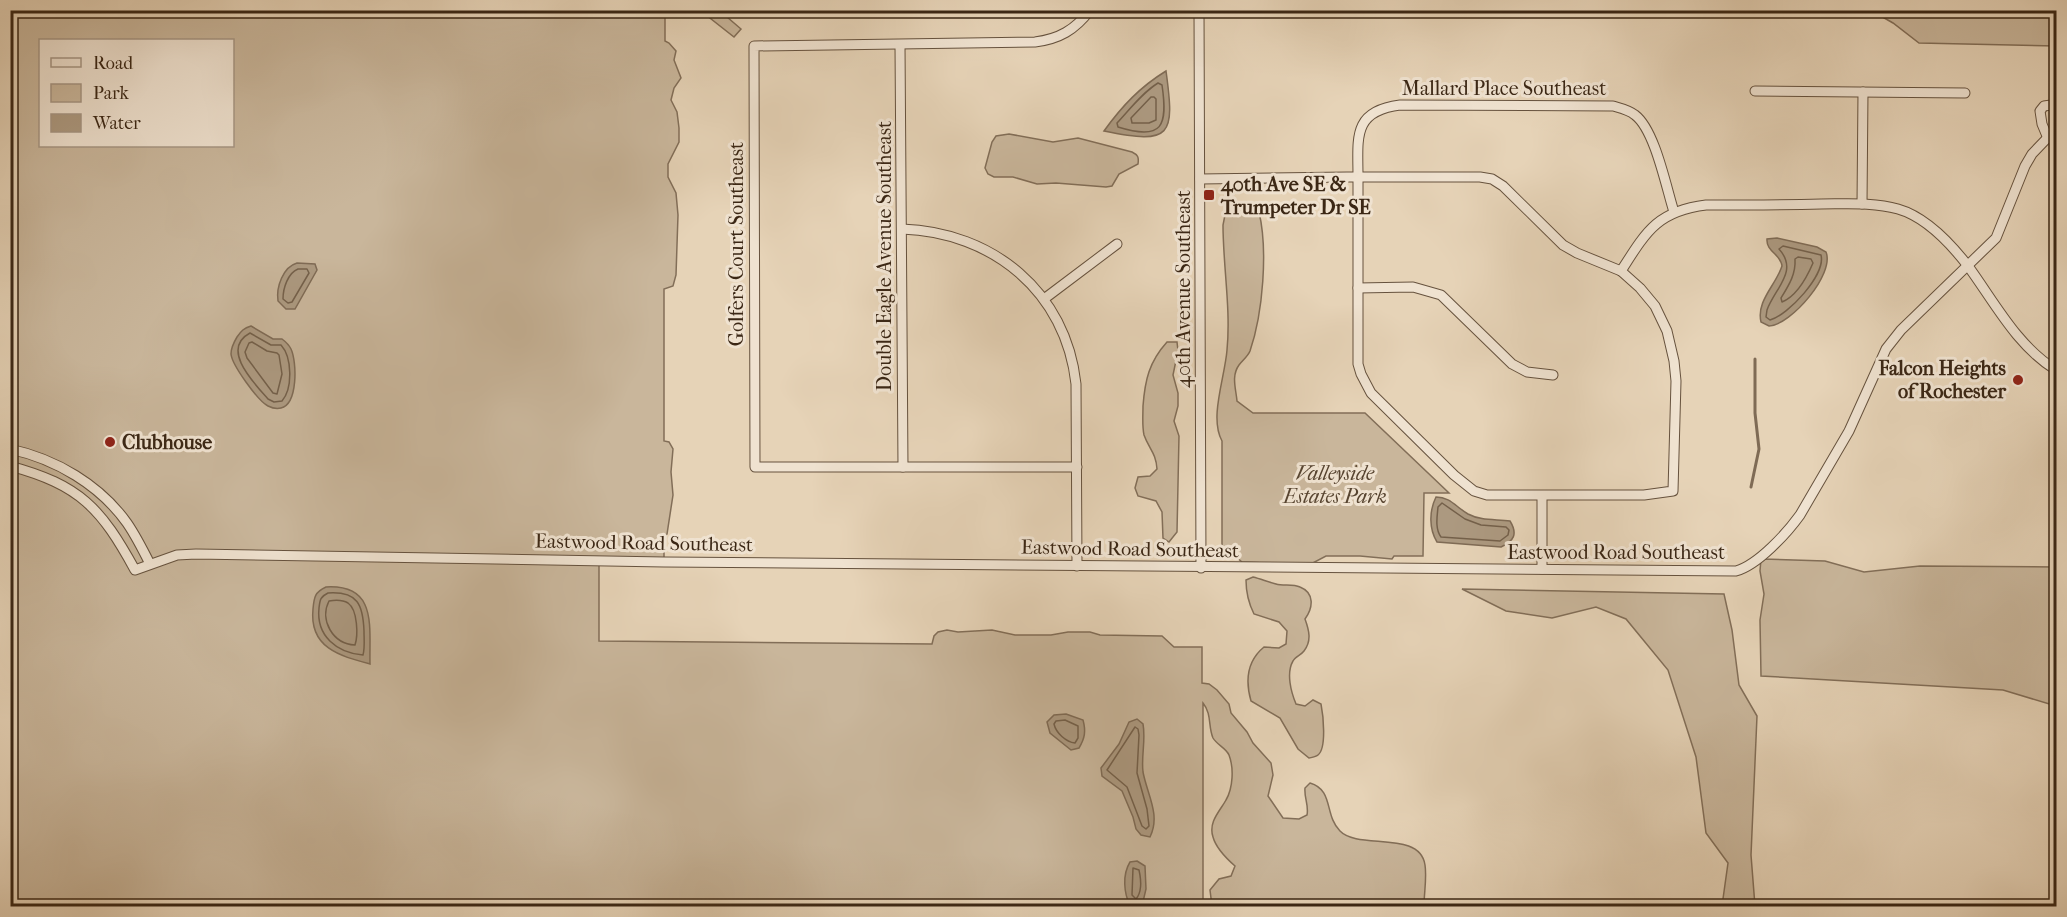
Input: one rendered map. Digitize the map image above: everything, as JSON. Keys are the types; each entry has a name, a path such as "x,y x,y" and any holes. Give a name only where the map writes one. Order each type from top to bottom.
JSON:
{"street":[{"name":"Golfers Court Southeast","path":"1077,467 755,467 754,46 1046,41 1075,27 1090,10"},
{"name":"40th Avenue Southeast","path":"1199,10 1202,568"},
{"name":"Double Eagle Avenue Southeast","path":"900,45 903,467"},
{"path":"1755,91 1965,93"},
{"path":"1862,204 1863,92"},
{"name":"Mallard Place Southeast","path":"1621,271 1655,306 1670,343 1676,381 1674,491 1644,495 1542,496 1487,495 1474,491 1454,475 1371,393 1358,364 1359,131 1372,113 1384,107 1400,105 1613,106 1635,115 1644,124 1652,139 1674,212"},
{"path":"2048,136 2042,124 2040,111 2044,106 2051,105 2056,109"},
{"name":"Eastwood Road Southeast","path":"10,466 46,478 72,490 85,500 109,525 135,570 177,555 196,554 1202,568 1736,571 1750,565 1791,527 1849,431 1886,349 1900,330 1996,238 2025,166 2056,129"},
{"path":"1200,179 1358,177 1480,177 1492,179 1503,186 1563,246 1621,271 1647,232 1657,222 1674,212 1706,205 1862,204 1900,209 1932,227 1967,265 2017,334 2037,356 2056,370"},
{"path":"902,229 947,235 981,246 995,254 1044,299 1062,330 1074,365 1077,399 1077,566"},
{"path":"1044,299 1117,244"},
{"path":"1358,288 1413,287 1442,295 1512,364 1527,372 1553,375"},
{"path":"10,449 52,463 92,488 112,504 128,524 150,564"},
{"path":"1542,496 1542,569"}],"green space":[{"path":"10,11 665,11 665,41 676,51 674,60 681,78 674,88 671,100 677,112 679,142 668,164 668,177 676,193 678,215 676,275 673,286 664,289 664,441 669,442 673,449 671,472 673,495 667,534 664,536 664,562 599,560 599,641 932,644 938,632 992,630 1015,635 1090,632 1100,635 1162,636 1174,647 1202,647 1202,683 1209,684 1217,690 1229,704 1231,713 1253,743 1271,763 1273,775 1268,796 1283,818 1299,819 1307,815 1305,788 1310,783 1318,786 1326,797 1332,818 1340,831 1360,839 1401,844 1412,848 1421,854 1426,875 1424,906 1212,906 1210,890 1219,879 1231,876 1235,866 1219,849 1212,832 1215,817 1228,795 1232,772 1228,753 1213,738 1208,712 1203,703 1203,906 11,906"},
{"path":"701,11 720,11 741,29 734,37"},
{"path":"1872,11 2056,11 2056,46 1919,43 1893,23"},
{"path":"1009,134 1053,142 1078,138 1132,152 1138,156 1138,164 1119,174 1112,186 1106,187 1056,183 1037,184 1013,177 994,177 988,174 985,168 992,142 996,136"},
{"name":"Valleyside Estates Park","path":"1235,205 1249,205 1259,212 1264,263 1261,300 1254,336 1249,353 1235,374 1237,401 1253,413 1365,413 1449,493 1424,493 1423,556 1394,556 1392,559 1326,556 1309,565 1242,562 1235,556 1222,556 1222,441 1218,432 1217,409 1226,361 1228,335 1223,225 1226,210"},
{"path":"1167,342 1177,342 1178,351 1173,375 1178,393 1178,406 1174,421 1179,436 1177,532 1169,542 1163,538 1162,512 1156,501 1138,496 1135,488 1138,477 1150,476 1157,469 1154,455 1144,435 1143,406 1149,372"},
{"path":"1761,559 1825,561 1864,572 1920,566 2056,567 2056,706 2003,690 1761,676 1760,620 1764,594 1760,571"},
{"path":"1253,577 1276,584 1300,587 1310,597 1311,606 1305,619 1309,631 1308,643 1304,651 1293,661 1290,677 1296,704 1305,706 1313,700 1321,704 1323,745 1318,755 1314,757 1309,758 1298,749 1280,718 1251,701 1248,678 1254,658 1264,647 1279,648 1286,644 1287,631 1279,622 1254,614 1246,585 1246,580"},
{"path":"1462,589 1724,594 1732,630 1739,685 1757,716 1751,855 1755,906 1722,906 1728,863 1706,833 1696,757 1668,670 1626,619 1596,607 1552,618 1506,611"}],"water":[{"path":"1166,71 1170,110 1164,131 1144,137 1104,131 1132,98"},
{"path":"1777,238 1817,247 1826,252 1827,261 1818,285 1809,297 1788,317 1769,326 1761,322 1760,314 1764,300 1782,266 1767,243 1767,239"},
{"path":"297,263 315,264 317,270 295,309 286,309 278,301 279,284 284,273"},
{"path":"251,326 273,339 282,339 291,349 295,382 291,399 281,408 268,406 258,397 232,359 231,352 236,339 243,330"},
{"path":"1436,497 1449,501 1473,516 1510,521 1514,530 1512,540 1501,547 1437,542 1432,531 1431,520"},
{"path":"326,587 343,588 355,593 363,600 369,623 370,664 348,658 329,648 316,633 313,622 314,601 317,593"},
{"path":"1066,714 1083,720 1083,741 1079,748 1071,750 1050,733 1047,722 1054,715"},
{"path":"1137,719 1143,724 1143,772 1154,813 1150,837 1141,835 1136,829 1122,791 1102,776 1101,768 1119,744 1129,722"},
{"path":"1137,861 1145,866 1146,889 1142,906 1130,906 1125,890 1125,878 1130,862"}],"waterway":[{"path":"1751,487 1759,449 1755,413 1755,359"}],"place":[{"name":"40th Ave SE & Trumpeter Dr SE","path":"1209,195"},
{"name":"Falcon Heights of Rochester","path":"2018,380"},
{"name":"Clubhouse","path":"110,442"}]}
